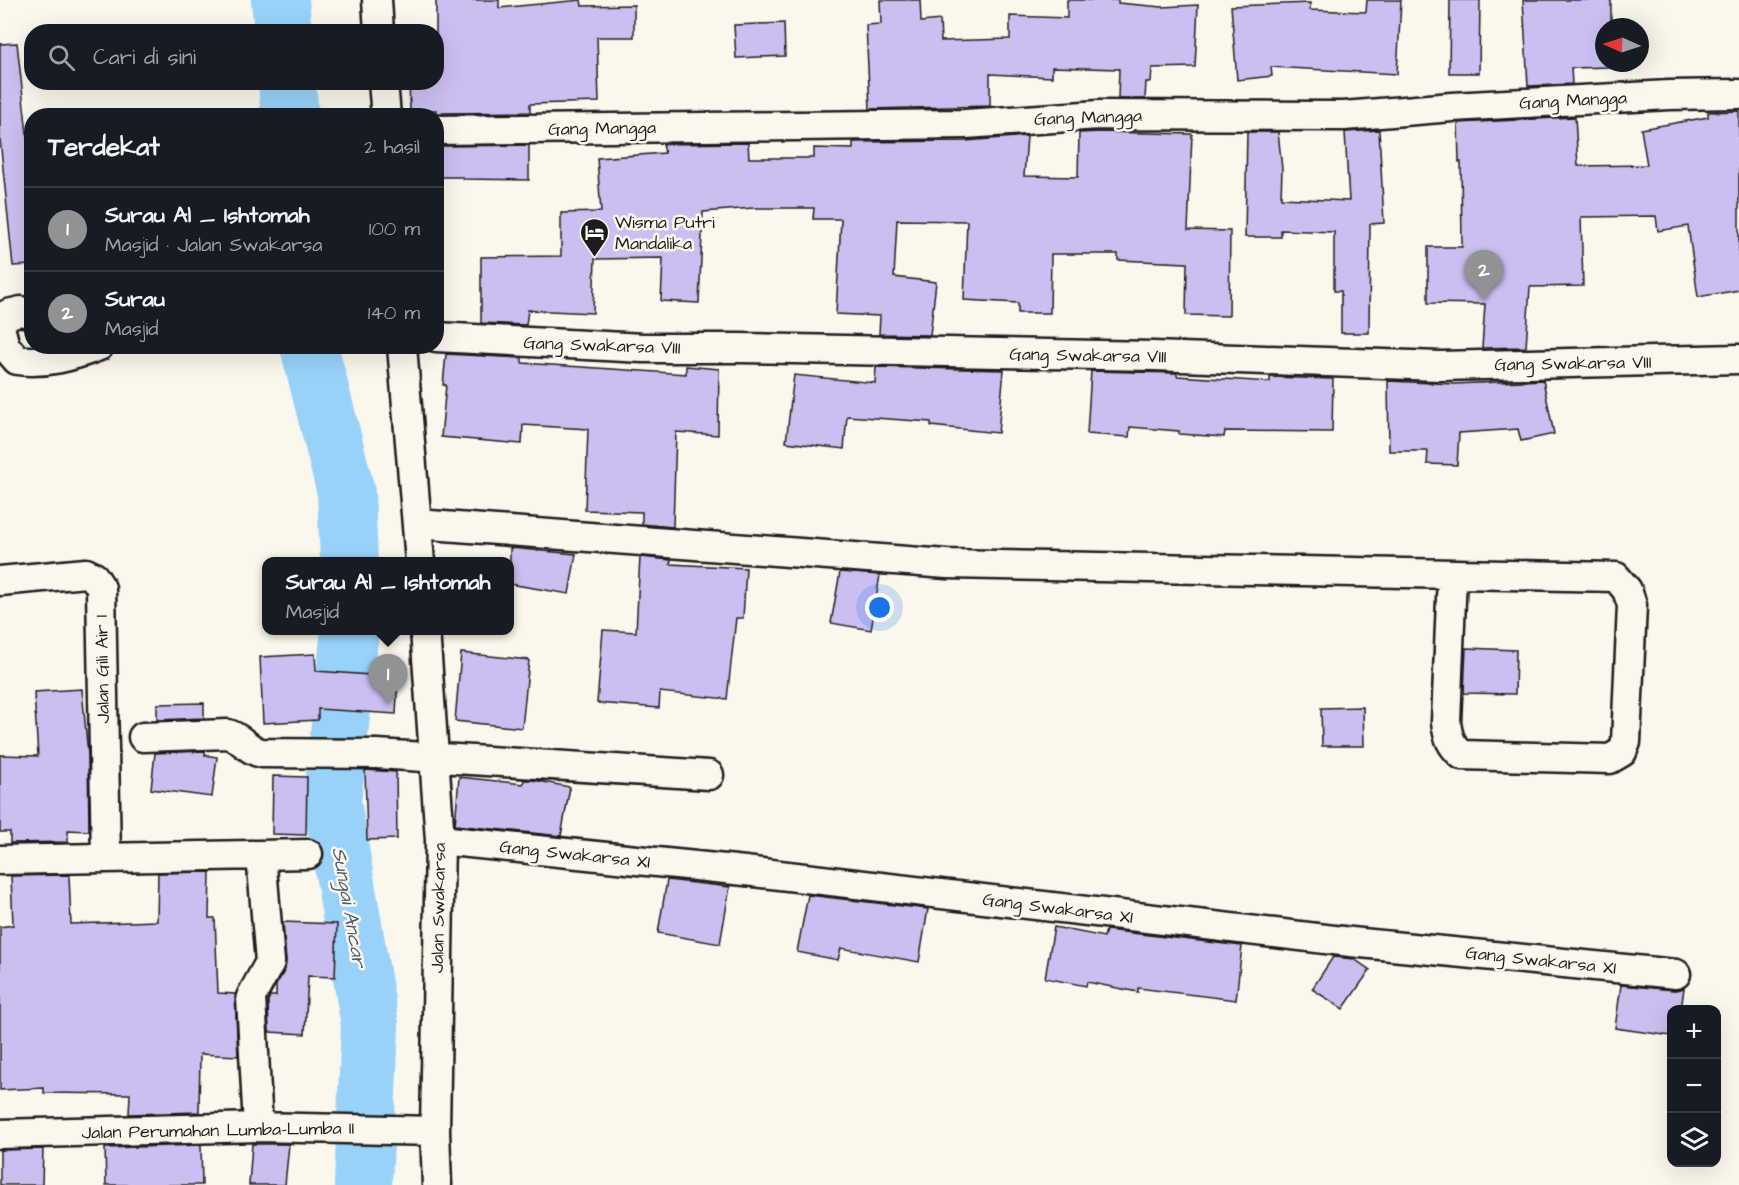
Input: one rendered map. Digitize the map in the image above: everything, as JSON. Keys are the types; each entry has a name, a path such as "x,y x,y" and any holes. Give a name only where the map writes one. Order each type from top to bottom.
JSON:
{"street":[{"path":"377,0 378,24"},
{"path":"384,90 385,108"},
{"name":"Gang Mangga","path":"444,130 965,124 1099,115 1344,116 1452,107 1669,95 1739,94"},
{"path":"24,312 8,314 0,326 5,346 17,360 34,362 78,354"},
{"name":"Gang Swakarsa VIII","path":"444,337 643,348 1154,356 1440,366 1739,359"},
{"path":"403,354 420,557"},
{"path":"417,524 947,564 1616,577 1627,590 1632,605 1626,742 1622,752 1610,759 1462,755 1452,746 1446,722 1452,574"},
{"name":"Jalan Gili Air I","path":"0,581 86,573 94,577 101,588 106,858"},
{"name":"Jalan Swakarsa","path":"425,635 440,840 427,1130 437,1185"},
{"path":"143,736 228,734 234,735 255,752 327,755 376,754 709,775"},
{"name":"Gang Swakarsa XI","path":"440,840 745,871 1351,942 1676,974"},
{"path":"0,860 308,854"},
{"path":"258,1127 251,997 270,962 261,855"},
{"name":"Jalan Perumahan Lumba-Lumba II","path":"0,1134 258,1127 427,1130"}],"building":[{"path":"436,0 499,0 499,8 581,0 582,6 634,5 634,37 597,37 599,102 530,104 530,112 444,113 444,108 410,108 409,90 444,90 444,24 436,24"},
{"path":"880,0 920,0 921,22 940,20 941,41 1010,39 1010,16 1067,18 1067,0 1118,0 1118,3 1162,7 1198,5 1195,67 1152,68 1151,82 1146,82 1145,99 1118,99 1119,69 1052,67 1052,77 990,74 990,106 870,109 866,25 881,24"},
{"path":"1367,0 1401,0 1397,74 1271,67 1272,76 1237,80 1231,6 1310,3 1310,10 1366,12"},
{"path":"1450,0 1480,0 1479,73 1449,73"},
{"path":"1523,0 1611,0 1611,18 1595,18 1595,67 1571,68 1572,84 1528,86"},
{"path":"784,23 785,56 736,58 734,25"},
{"path":"17,43 24,108 24,265 13,266 0,139 0,44"},
{"path":"1739,111 1739,290 1698,297 1688,226 1658,231 1656,216 1581,217 1583,286 1530,287 1526,347 1482,348 1485,304 1428,303 1428,247 1462,247 1458,123 1575,117 1578,166 1647,165 1641,129 1708,117 1708,112"},
{"path":"1379,130 1384,223 1370,224 1369,333 1341,333 1341,291 1334,291 1334,232 1281,230 1281,237 1245,237 1247,132 1278,132 1282,169 1281,198 1349,201 1345,132"},
{"path":"1079,133 1192,134 1188,230 1230,231 1229,316 1186,315 1187,263 1118,260 1118,254 1051,254 1050,313 1018,313 1018,303 964,300 967,221 897,220 894,277 936,282 930,335 879,334 880,316 836,314 841,219 813,219 814,208 753,208 703,212 699,303 661,301 663,258 595,259 593,313 528,310 526,325 481,323 481,257 561,256 561,213 601,212 597,158 665,153 663,144 748,143 749,158 814,158 814,148 853,149 853,142 965,141 1027,136 1024,176 1078,177"},
{"path":"529,145 529,180 444,177 444,146"},
{"path":"446,354 522,358 522,363 686,374 686,366 719,369 718,435 676,432 673,527 642,524 642,512 585,510 588,429 523,425 522,444 441,437 446,385 443,385"},
{"path":"876,367 1004,370 998,433 931,426 931,422 847,416 844,449 786,442 794,375 875,383"},
{"path":"1091,371 1177,373 1177,376 1270,382 1270,377 1333,379 1332,432 1225,431 1224,437 1130,427 1129,437 1087,434"},
{"path":"1543,380 1554,434 1521,441 1518,429 1459,433 1457,465 1427,464 1428,451 1389,451 1388,381 1454,384"},
{"path":"510,548 576,554 569,594 514,585 514,557 510,557"},
{"path":"640,557 671,560 670,564 746,568 743,618 736,618 727,699 660,692 659,708 597,703 603,630 636,632"},
{"path":"840,572 880,575 871,630 831,623"},
{"path":"1466,648 1516,650 1515,694 1464,693"},
{"path":"461,653 529,660 522,728 455,721"},
{"path":"315,654 316,671 398,677 396,714 318,709 318,720 263,723 260,657"},
{"path":"82,689 88,755 89,831 68,830 68,842 10,843 10,832 0,832 0,755 38,756 34,692"},
{"path":"204,703 204,718 157,720 157,704"},
{"path":"1363,707 1364,746 1322,746 1321,708"},
{"path":"205,751 205,755 217,757 212,797 151,789 155,753"},
{"path":"365,770 396,772 397,839 367,840"},
{"path":"273,776 307,777 306,835 272,834"},
{"path":"459,777 523,784 524,780 533,780 570,787 561,836 455,825"},
{"path":"210,872 209,918 215,918 218,993 235,994 238,1056 200,1054 199,1112 129,1114 130,1094 44,1093 44,1088 0,1090 0,927 13,925 11,876 69,875 71,924 157,921 158,873"},
{"path":"667,880 730,887 720,944 658,933"},
{"path":"808,895 928,909 919,962 841,948 838,960 797,952"},
{"path":"283,922 337,924 335,977 308,976 305,1034 269,1032 268,1001 270,996 276,996 276,985 285,970"},
{"path":"1054,927 1104,937 1106,930 1242,946 1236,1000 1138,988 1138,992 1087,982 1086,986 1045,978"},
{"path":"1333,957 1354,959 1370,970 1343,1009 1312,989"},
{"path":"1621,985 1674,990 1684,988 1682,1005 1667,1005 1667,1035 1615,1028"},
{"path":"252,1144 289,1144 285,1185 249,1185"},
{"path":"201,1145 202,1185 106,1185 105,1148"},
{"path":"43,1149 42,1185 0,1185 0,1150"}],"waterway":[{"name":"Sungai Ancar","path":"280,0 282,24"},
{"name":"Sungai Ancar","path":"288,90 289,108"},
{"name":"Sungai Ancar","path":"311,354 346,492 349,557"},
{"name":"Sungai Ancar","path":"349,635 332,802 370,1025 363,1185"}],"place":[{"name":"Wisma Putri Mandalika","path":"594,258"},
{"name":"Surau","path":"1484,300"},
{"name":"Surau Al _ Ishtomah","path":"388,704"}]}
